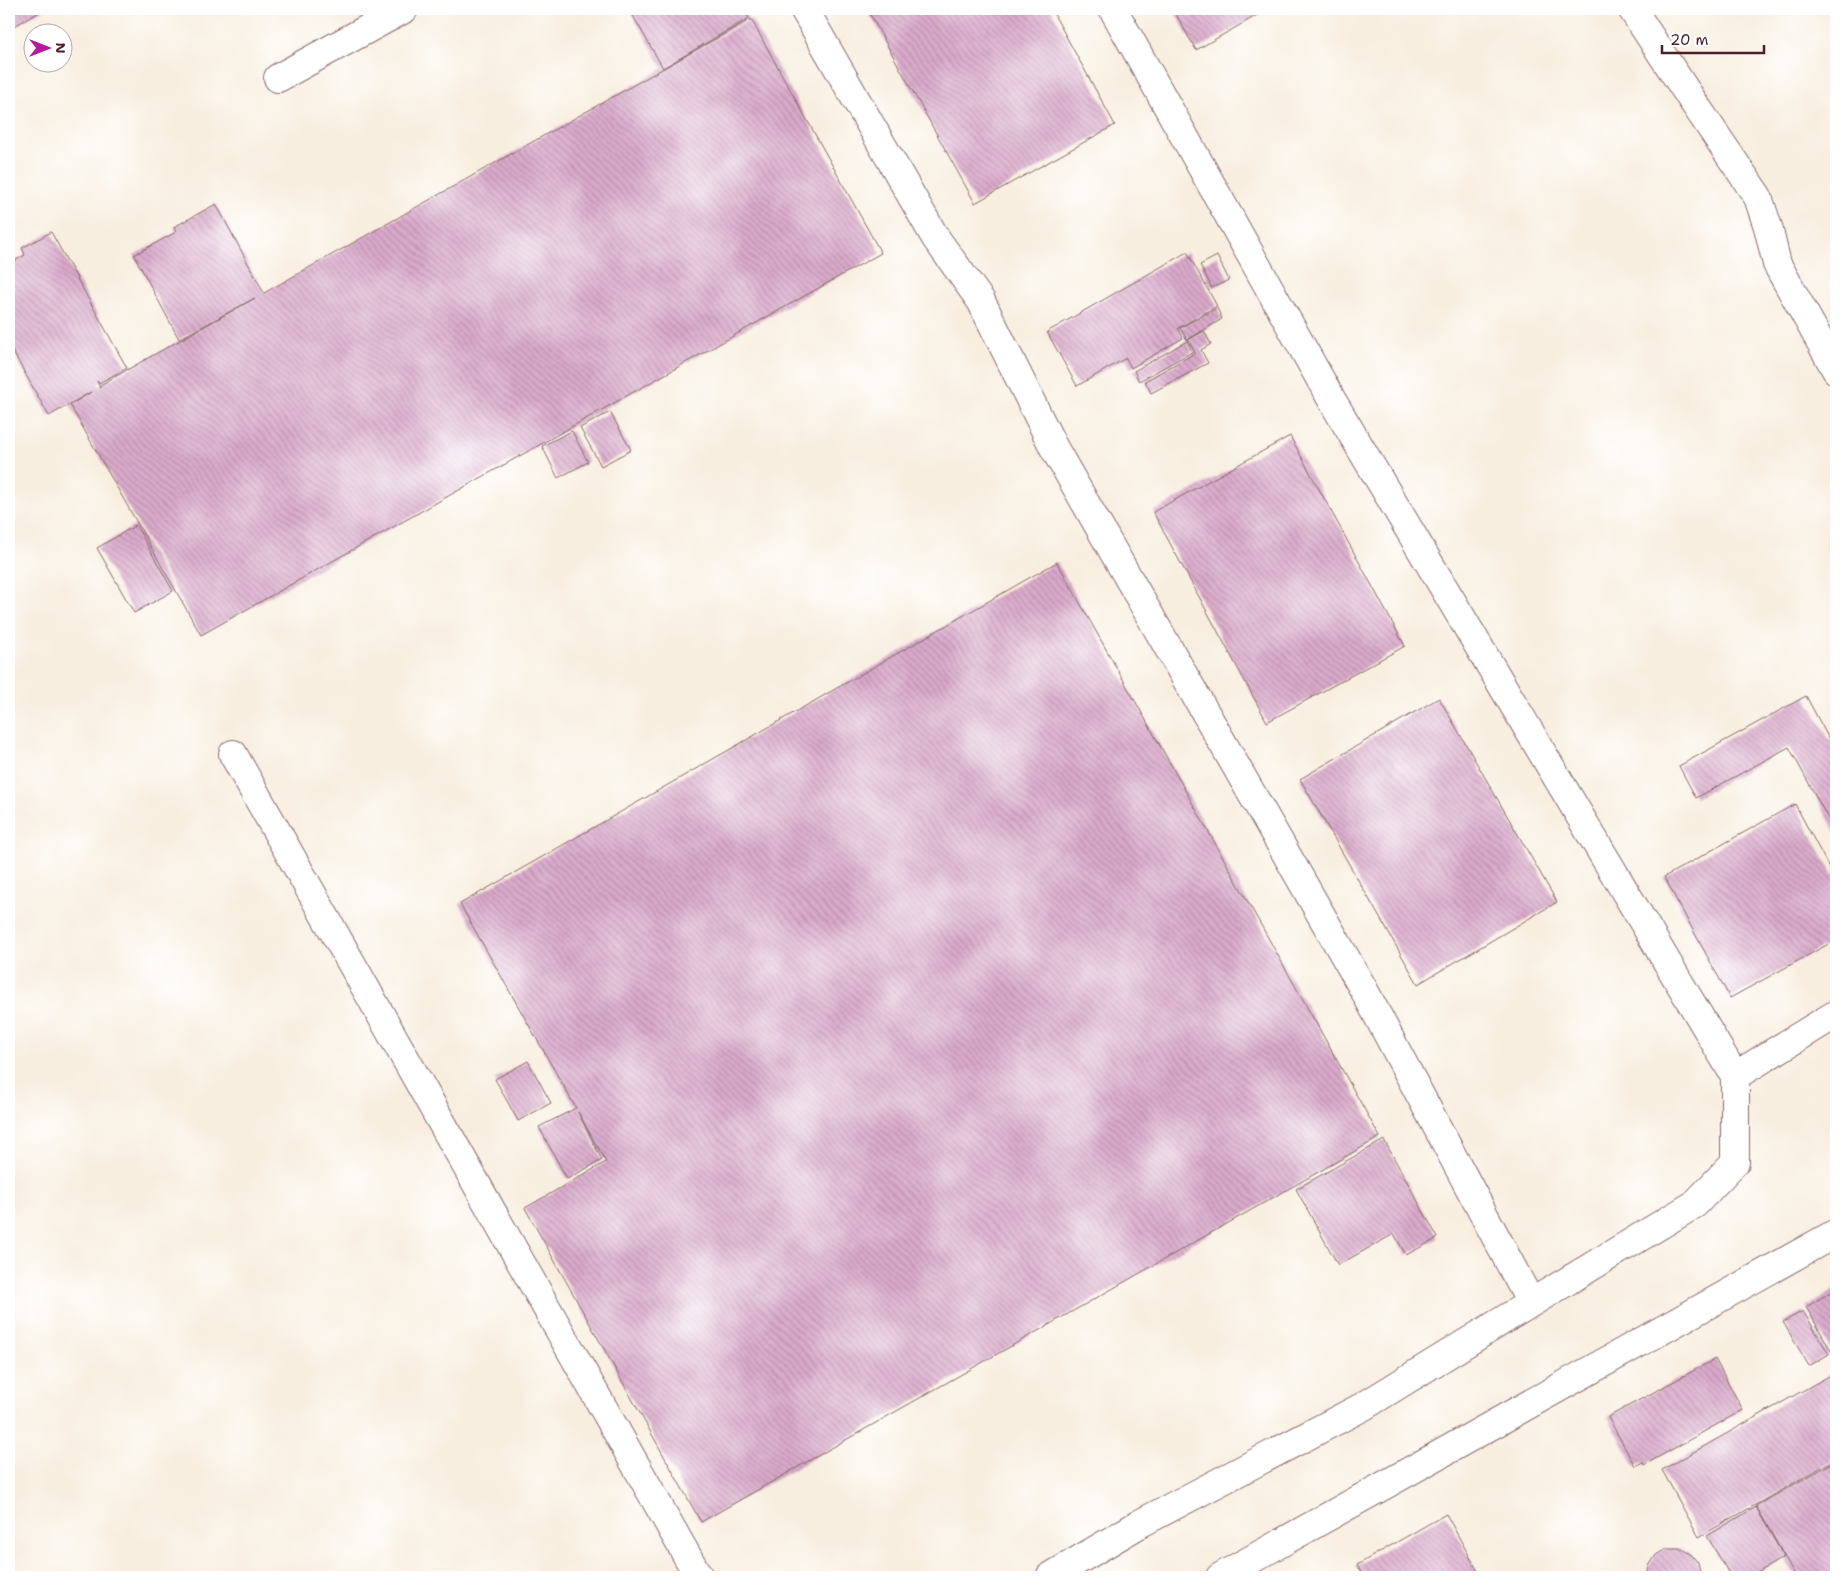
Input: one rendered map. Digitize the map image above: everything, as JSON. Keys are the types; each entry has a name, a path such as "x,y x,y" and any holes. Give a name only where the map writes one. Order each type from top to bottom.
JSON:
{"lane":[{"path":"278,78 404,9"},
{"path":"804,9 935,237 981,301 1054,448 1364,990 1531,1303"},
{"path":"1050,1577 1141,1524 1364,1406 1696,1204 1735,1162 1735,1076 1334,402 1113,9"},
{"path":"1632,9 1758,197 1778,264 1836,370"},
{"path":"233,754 698,1577"},
{"path":"1735,1076 1836,1014"},
{"path":"1220,1577 1836,1233"}],"building":[{"path":"9,9 45,9 9,29"},
{"path":"629,9 744,9 749,18 663,68"},
{"path":"867,9 1051,9 1115,125 975,203"},
{"path":"1173,9 1268,9 1196,50"},
{"path":"751,19 881,253 201,635 70,405 91,392 49,416 9,345 9,264 25,255 22,248 51,232 127,368 99,383 97,381 100,388 100,385 255,298 179,339 134,255 176,232 174,227 216,204 264,293"},
{"path":"1187,252 1217,306 1178,328 1183,338 1131,368 1126,358 1077,386 1047,332"},
{"path":"1217,256 1229,280 1212,288 1200,265"},
{"path":"1217,308 1222,319 1187,340 1180,328"},
{"path":"1204,331 1211,344 1201,350 1208,363 1151,393 1145,381 1195,353 1188,340"},
{"path":"1187,341 1192,352 1139,381 1134,371"},
{"path":"610,412 631,450 601,466 580,428"},
{"path":"572,431 588,462 558,478 542,446"},
{"path":"1290,436 1405,646 1267,722 1153,512"},
{"path":"136,525 173,591 134,613 97,548"},
{"path":"1057,562 1380,1137 701,1522 525,1208 606,1162 578,1112 602,1160 567,1179 539,1127 576,1108 460,904"},
{"path":"1806,696 1836,752 1836,833 1789,747 1696,798 1679,766"},
{"path":"1439,698 1557,902 1418,984 1300,779"},
{"path":"1795,804 1833,875 1836,873 1836,940 1730,998 1664,877"},
{"path":"528,1061 551,1103 518,1121 495,1079"},
{"path":"1384,1140 1438,1238 1406,1255 1394,1234 1338,1265 1296,1189"},
{"path":"1836,1289 1836,1350 1832,1352 1806,1307"},
{"path":"1803,1311 1829,1354 1809,1366 1783,1322"},
{"path":"1715,1359 1743,1410 1644,1465 1643,1462 1635,1466 1608,1417"},
{"path":"1836,1372 1836,1459 1699,1537 1662,1470"},
{"path":"1836,1461 1836,1577 1796,1577 1756,1506"},
{"path":"1756,1507 1784,1557 1750,1577 1731,1577 1707,1536"},
{"path":"1446,1514 1481,1577 1446,1577 1443,1572 1434,1577 1364,1577 1357,1565"},
{"path":"1666,1549 1678,1549 1690,1553 1698,1563 1701,1577 1647,1577 1649,1566 1656,1555"}]}
